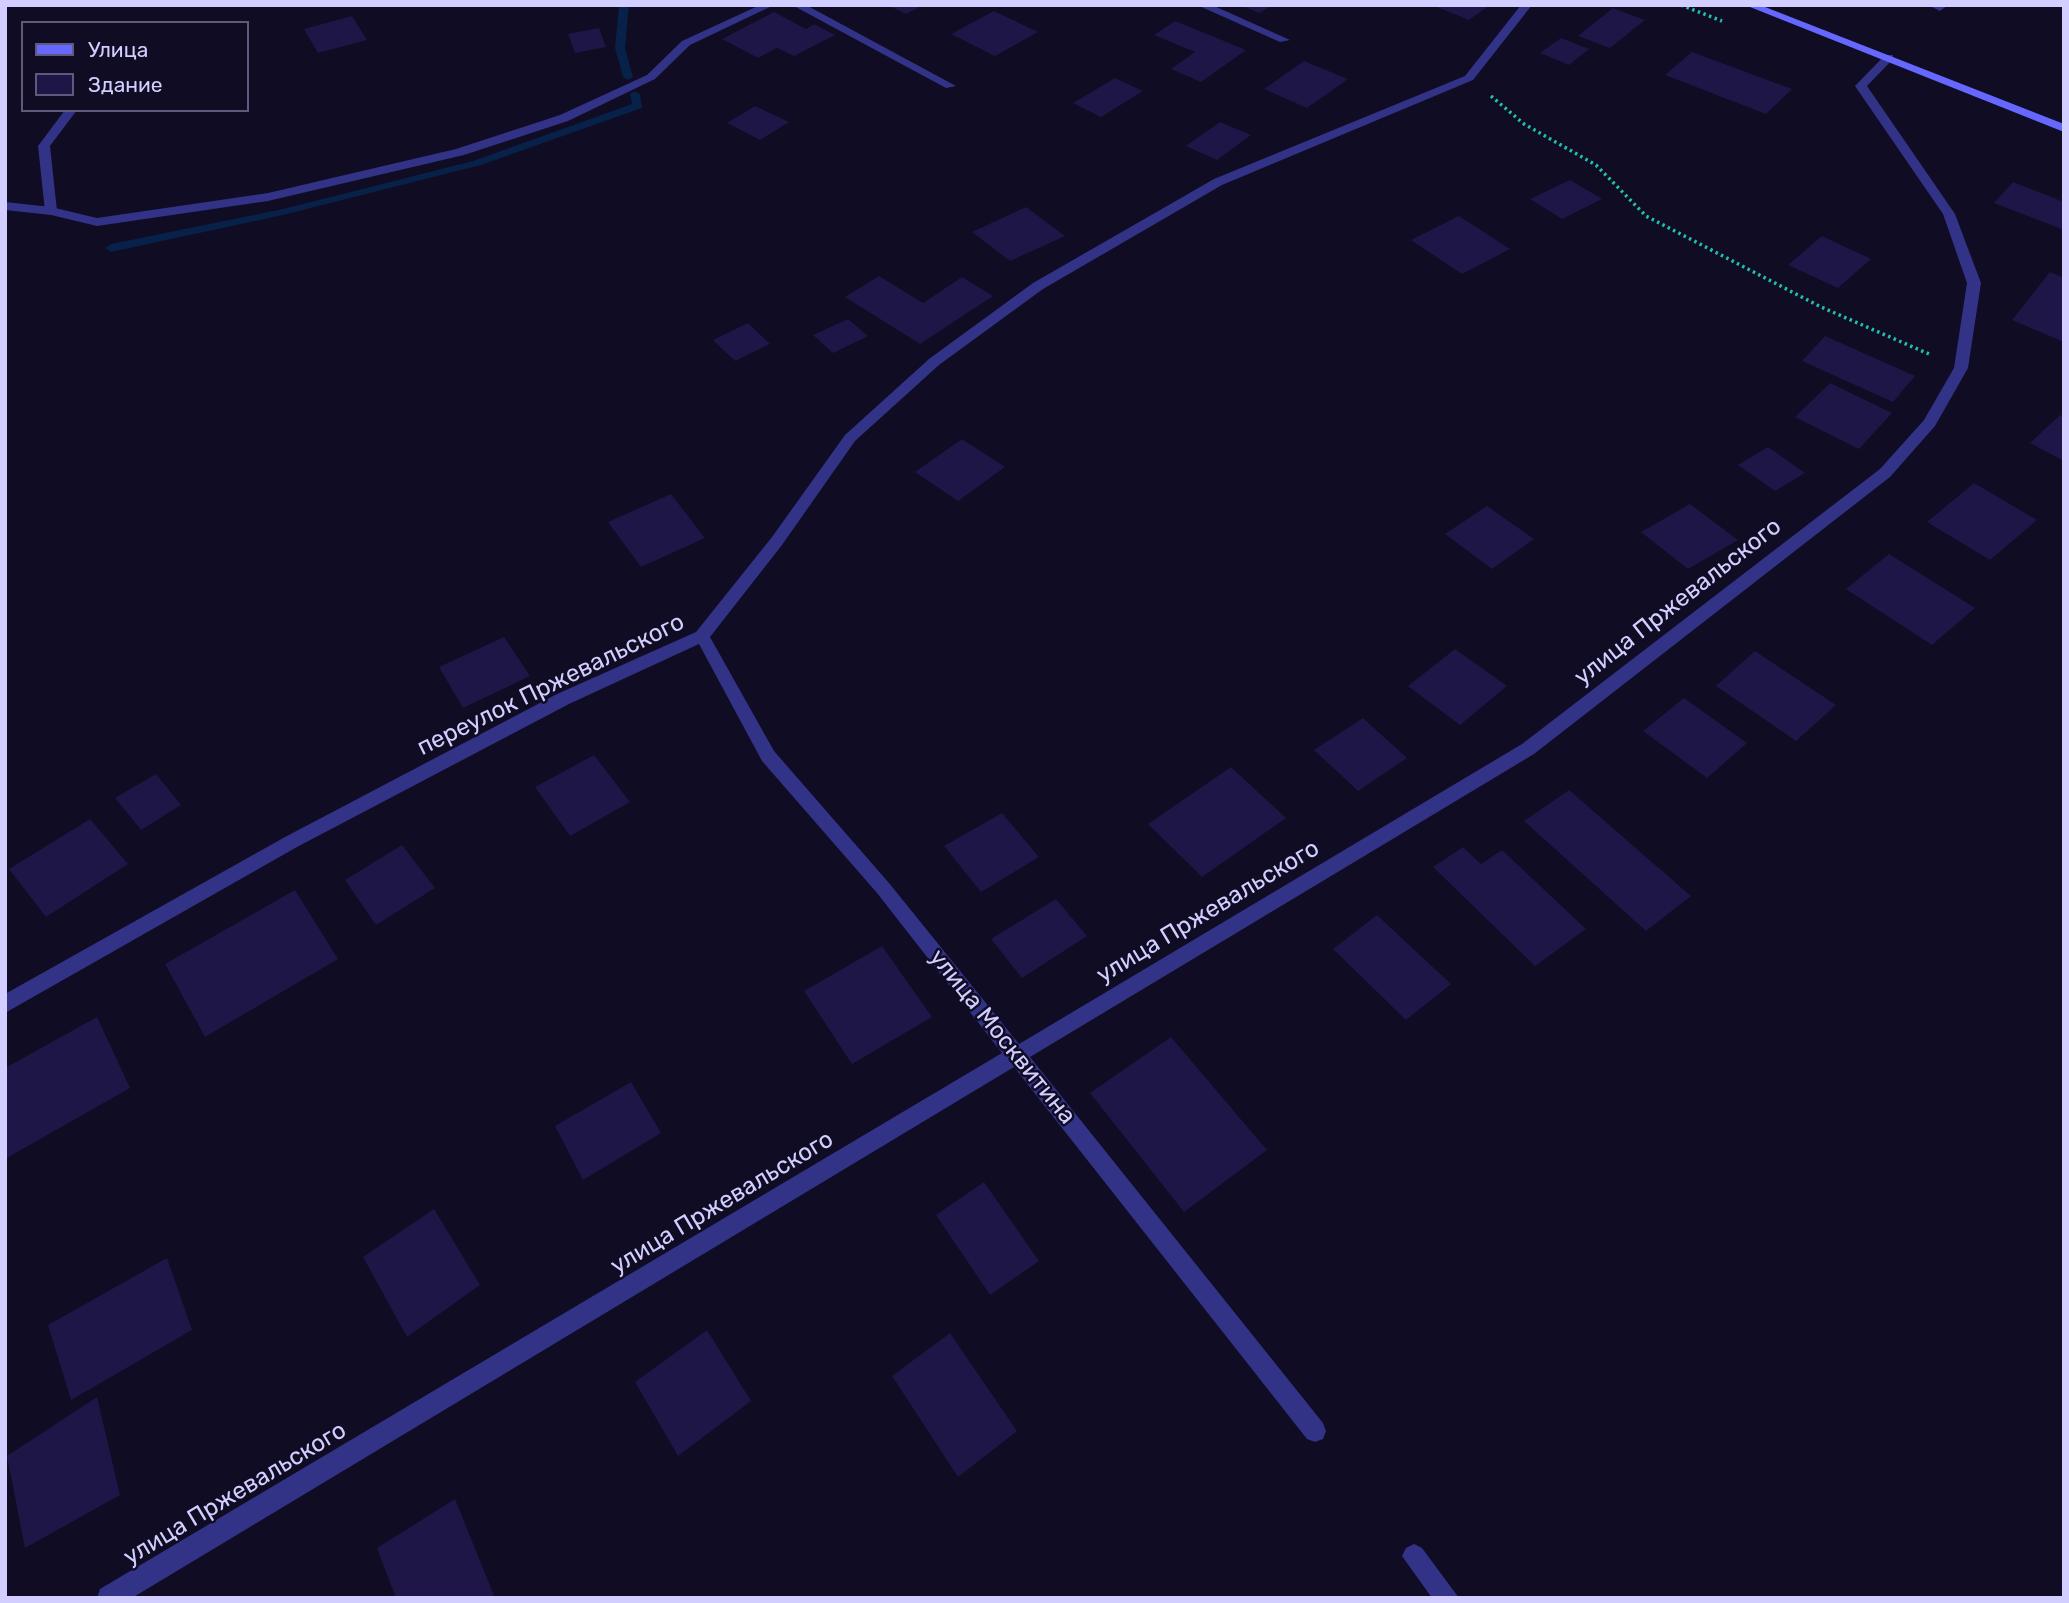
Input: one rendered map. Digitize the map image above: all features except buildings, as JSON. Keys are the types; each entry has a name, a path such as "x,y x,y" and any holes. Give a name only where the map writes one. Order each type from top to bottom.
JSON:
{"street":[{"path":"5,206 51,211 97,222 268,197 460,152 564,118 651,77 686,43 769,5"},
{"path":"797,5 950,86"},
{"path":"1202,5 1284,40"},
{"name":"переулок Пржевальского","path":"5,1004 291,842 563,699 702,636 777,541 850,438 934,362 1038,286 1134,233 1217,182 1469,78 1527,5"},
{"path":"1751,5 2064,128"},
{"path":"1933,5 1940,8 1943,5"},
{"name":"улица Пржевальского","path":"109,1598 1528,749 1885,473 1930,423 1961,368 1975,283 1949,214 1861,86 1889,57"},
{"path":"51,211 44,146 70,112"},
{"name":"улица Москвитина","path":"702,636 768,756 883,888 1315,1431"},
{"path":"1414,1556 1447,1598"}],"path":[{"path":"1469,78 1524,124 1596,165 1646,216 1821,307 1961,368"}],"waterway":[{"path":"624,5 620,48 628,77"},
{"path":"111,248 283,212 477,163 638,106 635,94"}]}
